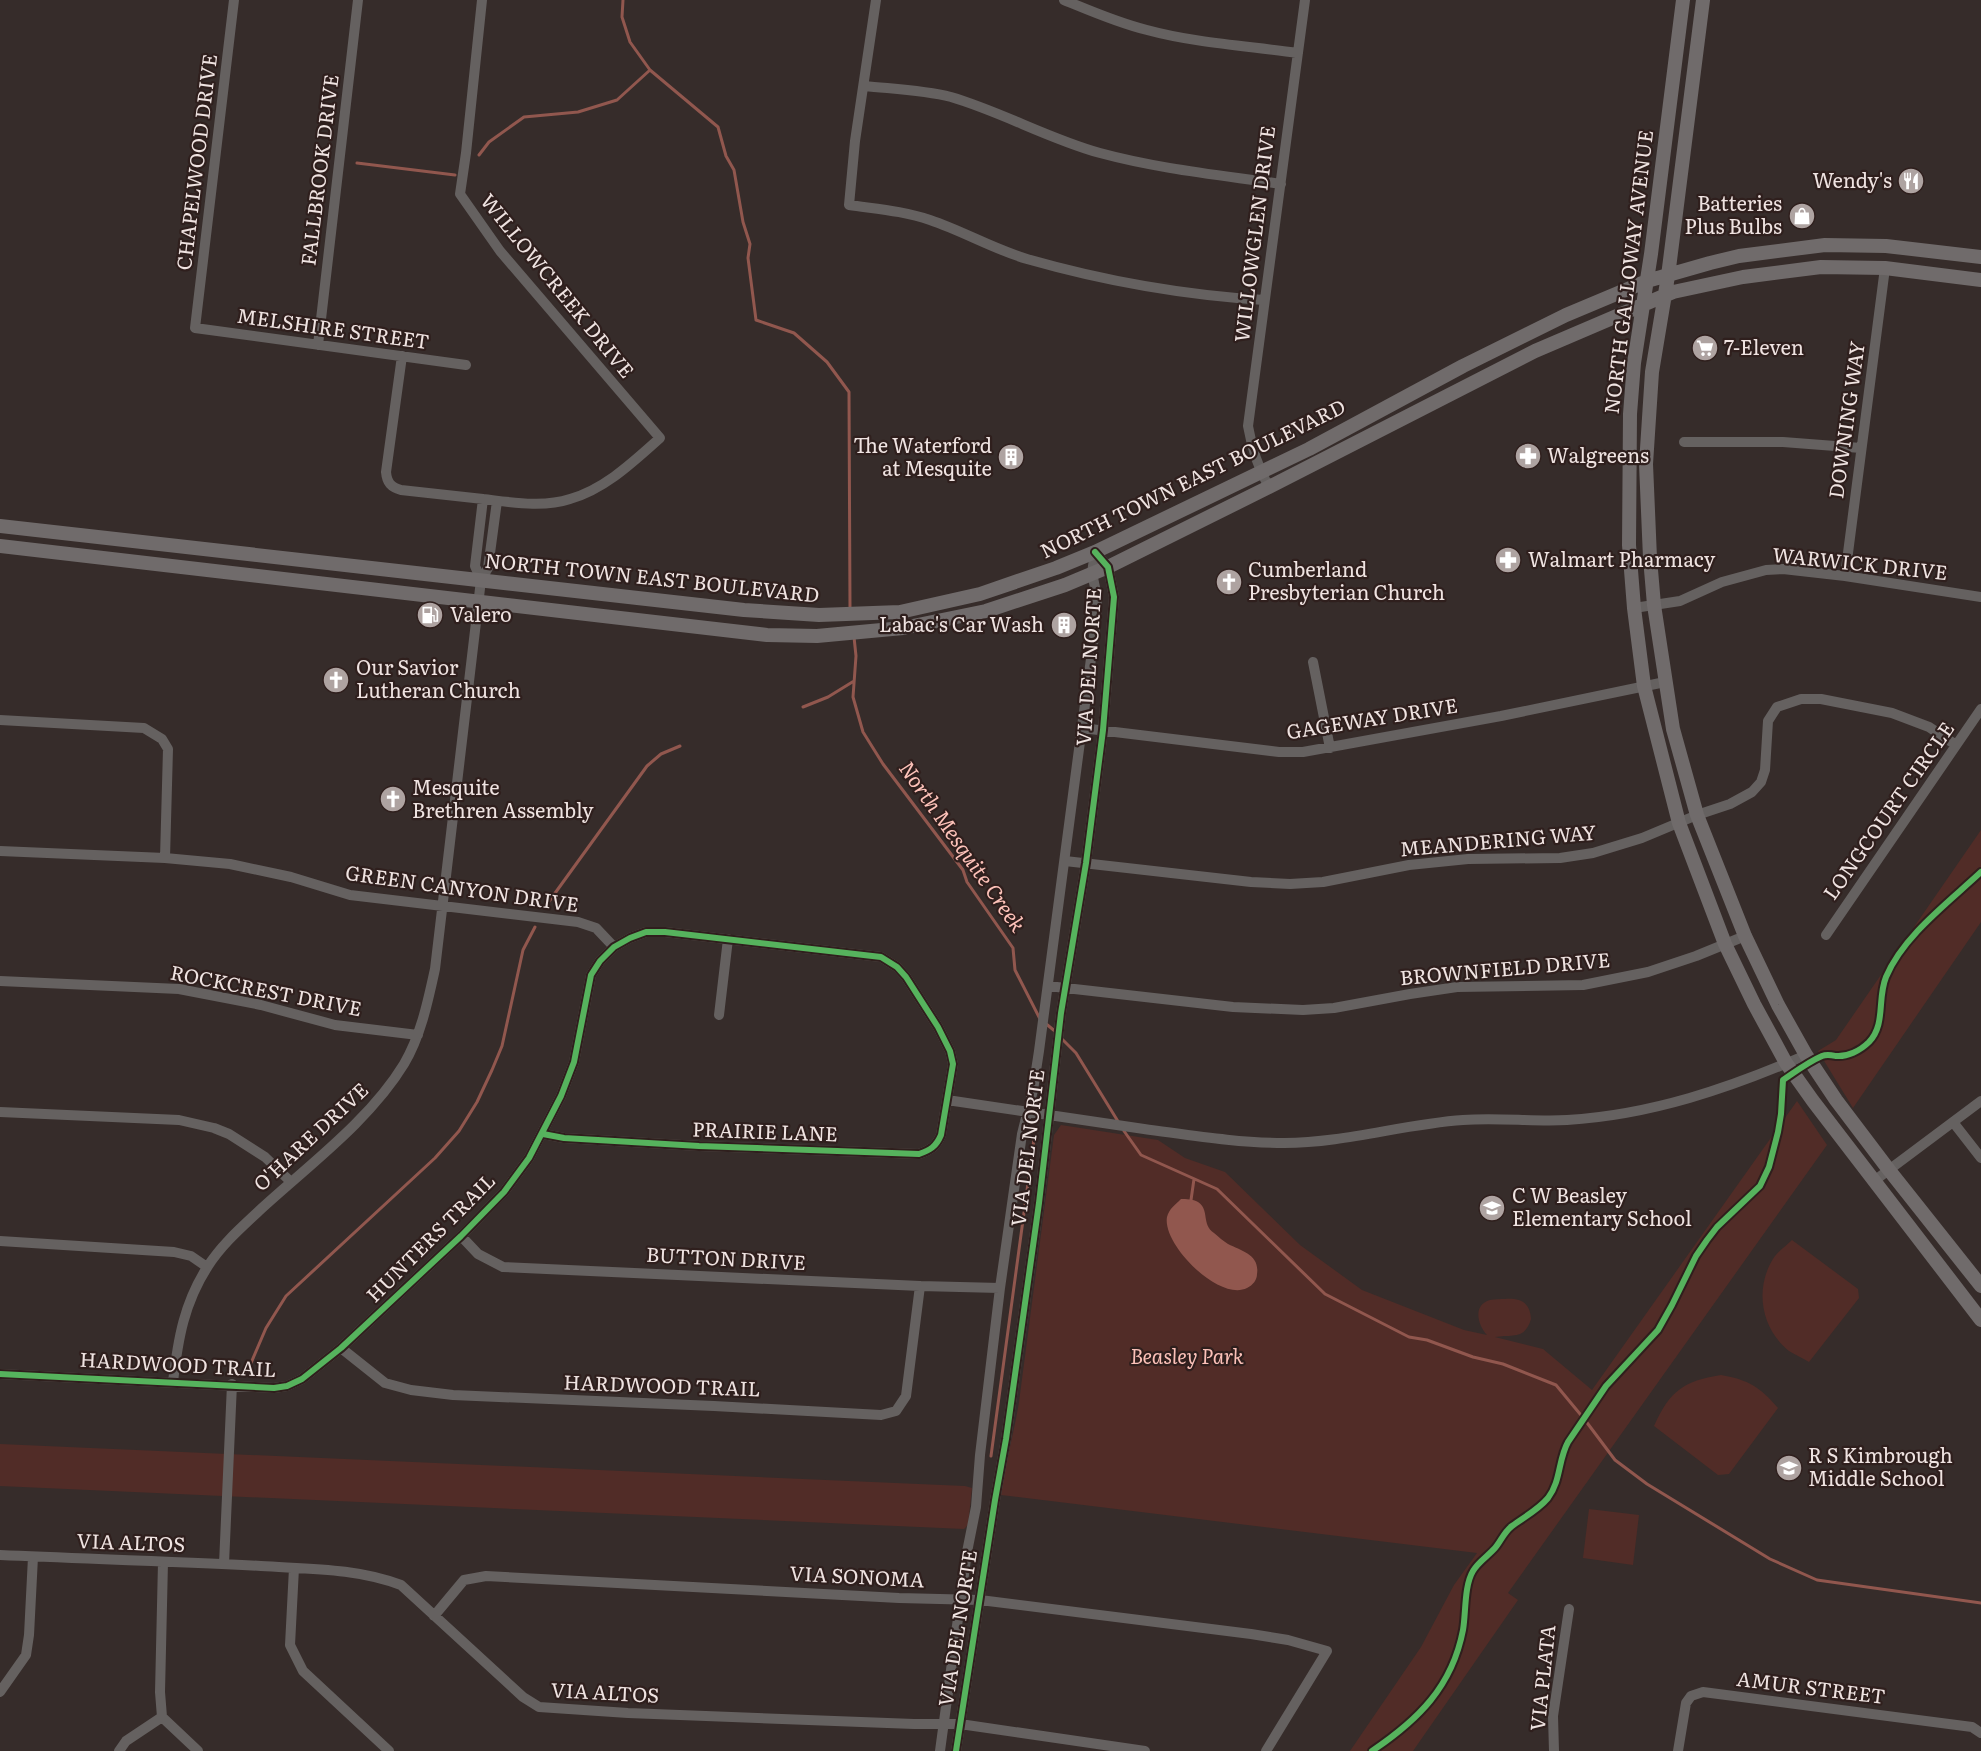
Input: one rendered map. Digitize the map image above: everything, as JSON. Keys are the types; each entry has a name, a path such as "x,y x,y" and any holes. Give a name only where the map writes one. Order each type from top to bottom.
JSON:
{"main road":[{"name":"NORTH GALLOWAY AVENUE","path":"1683,0 1647,281 1634,363 1629,464 1629,545 1644,686 1679,823 1725,944 1754,1004 1786,1063 1981,1320"},
{"name":"NORTH GALLOWAY AVENUE","path":"1703,0 1668,276 1652,372 1646,464 1654,605 1673,729 1697,815 1744,936 1778,1005 1806,1055 1836,1100 1888,1170 1981,1286"},
{"path":"1669,112 1688,115"},
{"name":"NORTH TOWN EAST BOULEVARD","path":"0,526 744,610 819,615 884,613 947,603 1001,587 1095,552 1317,444 1425,386 1566,315 1647,281 1738,256 1825,244 1886,246 1979,257"},
{"path":"1803,247 1806,268"},
{"path":"1978,280 1979,257"},
{"name":"NORTH TOWN EAST BOULEVARD","path":"0,546 767,635 817,636 886,629 954,619 986,611 1065,585 1108,567 1523,357 1663,296 1743,277 1806,268 1885,268 1978,280"},
{"path":"1515,341 1523,357"},
{"path":"1425,386 1433,402"},
{"path":"1629,464 1646,464"},
{"path":"59,553 62,533"},
{"path":"300,581 302,560"},
{"path":"947,603 954,619"},
{"path":"1947,1276 1964,1264"}],"street":[{"name":"CHAPELWOOD DRIVE","path":"195,328 234,0"},
{"name":"FALLBROOK DRIVE","path":"318,345 358,0"},
{"name":"WILLOWCREEK DRIVE","path":"482,0 460,194 500,251 660,438 615,476 596,488 569,500 545,503 497,501"},
{"path":"876,0 855,141 849,205 904,213 929,220 1025,258 1119,281 1211,297 1264,300"},
{"path":"1064,0 1108,18 1148,30 1194,39 1298,53"},
{"name":"WILLOWGLEN DRIVE","path":"1269,487 1254,456 1248,426 1305,0"},
{"path":"865,86 952,98 1066,142 1101,153 1164,167 1281,184"},
{"name":"DOWNING WAY","path":"1845,576 1885,268"},
{"name":"MELSHIRE STREET","path":"195,328 466,365"},
{"path":"402,356 386,472 387,480 393,487 401,490 497,501 488,568 481,580"},
{"path":"1684,442 1783,442 1861,448"},
{"path":"481,580 475,566 483,499"},
{"name":"VIA DEL NORTE","path":"956,1751 1017,1362 1061,1013 1086,863 1103,730 1114,597 1108,567 1095,552"},
{"name":"VIA DEL NORTE","path":"940,1751 967,1552 976,1507 1000,1288 1022,1134 1040,1050 1065,861 1096,621 1097,597 1092,573 1095,552"},
{"name":"WARWICK DRIVE","path":"1634,608 1680,601 1722,582 1766,570 1784,569 1981,597"},
{"name":"O'HARE DRIVE","path":"173,1382 179,1336 187,1308 207,1267 231,1237 372,1107 405,1063 418,1035 435,969 481,580"},
{"path":"1313,662 1330,748"},
{"name":"GAGEWAY DRIVE","path":"1082,728 1279,752 1303,752 1501,716 1665,682"},
{"name":"MEANDERING WAY","path":"1065,861 1251,882 1290,884 1323,882 1409,865 1468,859 1560,858 1593,854 1730,804 1752,792 1761,782 1765,770 1768,721 1777,707 1793,701 1821,699 1892,713 1929,727 1956,745"},
{"name":"LONGCOURT CIRCLE","path":"1826,935 1981,709"},
{"path":"0,720 144,728 162,739 168,748 165,858"},
{"name":"GREEN CANYON DRIVE","path":"0,850 165,858 230,864 291,877 350,895 578,922 596,928 614,947"},
{"path":"614,947 646,932 665,932 881,957 897,967 938,1027 950,1051 953,1064 947,1100 1232,1140 1306,1143 1464,1120 1566,1120 1614,1116 1701,1095 1806,1055"},
{"name":"BROWNFIELD DRIVE","path":"1048,986 1233,1007 1303,1010 1334,1008 1457,987 1583,985 1648,972 1744,936"},
{"path":"719,1015 728,939"},
{"name":"HUNTERS TRAIL","path":"341,1348 461,1236 504,1192 529,1158 561,1096 574,1062 591,975 600,961 614,947"},
{"name":"ROCKCREST DRIVE","path":"0,981 180,989 261,1005 335,1025 418,1035"},
{"name":"PRAIRIE LANE","path":"543,1134 564,1138 699,1146 919,1154 931,1149 939,1142 947,1100"},
{"path":"1874,1181 1981,1101"},
{"path":"0,1112 179,1120 214,1128 250,1146 291,1182"},
{"path":"1953,1122 1981,1158"},
{"name":"BUTTON DRIVE","path":"461,1236 478,1254 503,1267 1000,1288"},
{"path":"0,1241 174,1252 191,1256 207,1267"},
{"name":"HARDWOOD TRAIL","path":"0,1374 232,1384 274,1388 287,1386 302,1379 341,1348 385,1383 411,1390 453,1395 881,1415 896,1411 906,1396 920,1286"},
{"path":"224,1564 232,1384"},
{"name":"VIA ALTOS","path":"0,1555 294,1568 379,1577 401,1586 523,1697 539,1707 628,1713 960,1724 1145,1751"},
{"path":"0,1692 26,1655 33,1557"},
{"path":"163,1562 160,1692 162,1717 198,1751"},
{"path":"294,1568 290,1644 303,1671 389,1751"},
{"name":"VIA SONOMA","path":"434,1616 464,1580 486,1576 898,1598 980,1600 1251,1634 1288,1640 1327,1651 1266,1751"},
{"name":"VIA PLATA","path":"1554,1751 1554,1716 1569,1609"},
{"name":"AMUR STREET","path":"1678,1751 1686,1703 1691,1696 1703,1692 1972,1727 1981,1733"},
{"path":"119,1751 126,1741 162,1717"}],"green space":[{"path":"1981,830 1981,922 1853,1108 1818,1051 1836,1040"},
{"name":"Beasley Park","path":"1797,1101 1827,1145 1508,1593 1518,1600 1413,1751 1350,1751 1421,1647 1454,1585 1477,1553 1001,1495 1019,1402 1054,1135 1061,1125 1158,1140 1185,1158 1225,1172 1300,1245 1362,1290 1464,1330 1487,1335 1479,1321 1481,1306 1492,1300 1520,1300 1529,1309 1531,1319 1528,1326 1517,1335 1495,1337 1543,1349 1592,1390"},
{"path":"1792,1240 1858,1289 1859,1298 1809,1362 1789,1351 1779,1342 1766,1319 1763,1306 1764,1280 1768,1268 1775,1256"},
{"path":"1721,1375 1739,1379 1753,1386 1778,1408 1729,1474 1718,1475 1654,1426 1666,1404 1679,1390 1708,1377"},
{"path":"0,1444 972,1488 968,1525 964,1529 0,1486"},
{"path":"1589,1509 1639,1515 1633,1565 1583,1558"}],"shaded area":[{"path":"1181,1199 1192,1200 1202,1205 1210,1229 1226,1243 1253,1258 1256,1262 1257,1274 1251,1285 1235,1290 1222,1287 1208,1279 1183,1255 1173,1241 1167,1217"}],"waterway":[{"name":"North Mesquite Creek","path":"623,0 622,17 630,42 650,70 718,127 726,156 734,170 743,222 750,244 748,258 756,320 794,333 827,362 849,392 850,609"},
{"path":"479,155 489,142 524,117 578,112 617,100 650,70"},
{"path":"357,163 455,175"},
{"name":"North Mesquite Creek","path":"854,637 856,656 853,697 863,732 883,764 963,870 967,882 1013,948 1015,970 1040,1019"},
{"path":"803,707 828,697 854,681"},
{"path":"545,907 647,766 661,754 680,746"},
{"path":"248,1370 266,1328 286,1296 435,1158 459,1131 477,1102 502,1046 523,950 535,927"},
{"name":"North Mesquite Creek","path":"1045,1023 1056,1032"},
{"name":"North Mesquite Creek","path":"1060,1037 1076,1053 1119,1123"},
{"name":"North Mesquite Creek","path":"1124,1131 1141,1155 1217,1189 1325,1294 1409,1337 1427,1340 1473,1357 1503,1364 1556,1385 1615,1460 1647,1484 1770,1559 1817,1580 1981,1603"},
{"path":"991,1456 1034,1139"},
{"path":"1191,1200 1194,1179"}],"cycle path":[{"path":"956,1751 1006,1439 1039,1203 1061,1013 1086,863 1103,730 1114,597 1108,567 1095,552"},
{"path":"1372,1751 1418,1714 1442,1685 1458,1650 1463,1630 1468,1584 1473,1571 1495,1548 1509,1528 1548,1498 1555,1485 1568,1442 1606,1386 1658,1330 1696,1256 1717,1227 1760,1186 1769,1167 1778,1132 1783,1080 1822,1056 1849,1054 1858,1051 1869,1042 1878,1027 1883,985 1894,962 1928,920 1981,872"},
{"path":"0,1374 274,1388 287,1386 302,1379 341,1348 461,1236 504,1192 529,1158 561,1096 574,1062 591,975 600,961 614,947 646,932 665,932 881,957 897,967 906,977 938,1027 950,1051 953,1064 941,1135 932,1147 919,1154 699,1146 564,1138 543,1134"}],"place":[{"name":"Wendy's","path":"1911,181"},
{"name":"Batteries Plus Bulbs","path":"1802,216"},
{"name":"7-Eleven","path":"1705,348"},
{"name":"Walgreens","path":"1528,456"},
{"name":"The Waterford at Mesquite","path":"1011,457"},
{"name":"Walmart Pharmacy","path":"1508,560"},
{"name":"Cumberland Presbyterian Church","path":"1229,582"},
{"name":"Valero","path":"430,615"},
{"name":"Labac's Car Wash","path":"1064,625"},
{"name":"Our Savior Lutheran Church","path":"336,680"},
{"name":"Mesquite Brethren Assembly","path":"393,799"},
{"name":"C W Beasley Elementary School","path":"1492,1208"},
{"name":"R S Kimbrough Middle School","path":"1789,1468"}]}
